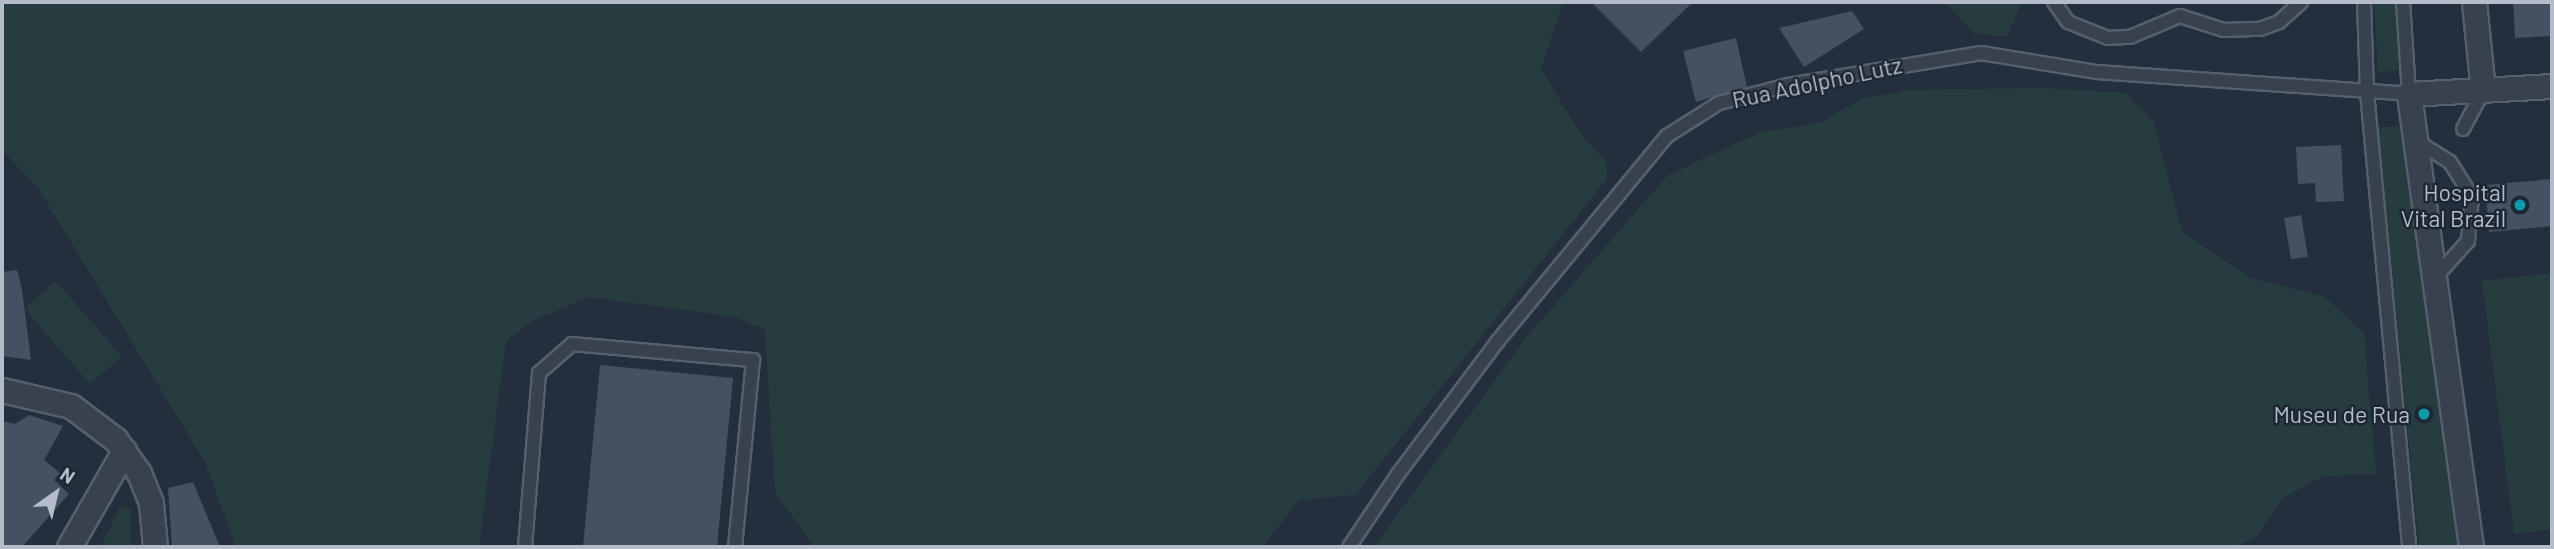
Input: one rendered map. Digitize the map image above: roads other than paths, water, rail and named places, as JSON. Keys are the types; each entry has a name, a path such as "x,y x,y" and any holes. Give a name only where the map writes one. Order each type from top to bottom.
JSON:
{"street":[{"path":"2473,2 2483,91"},
{"path":"2471,547 2409,94 2552,86"},
{"path":"2,390 71,406 93,419 124,451 151,503 155,547"},
{"path":"69,547 124,451"}],"lane":[{"path":"2054,2 2068,22 2108,38 2130,37 2180,16 2224,30 2260,29 2279,22 2301,2"},
{"path":"2364,2 2367,92 2409,547"},
{"path":"2403,2 2409,94"},
{"name":"Rua Adolpho Lutz","path":"1349,547 1489,353 1658,147 1720,103 1788,85 1982,53 2097,72 2409,94"},
{"path":"2463,129 2483,91"},
{"path":"2415,141 2450,162 2472,197 2468,242 2433,280"},
{"path":"525,547 539,373 572,344 753,360 735,547"}],"place":[{"name":"Hospital Vital Brazil","path":"2520,205"},
{"name":"Museu de Rua","path":"2424,414"}]}
